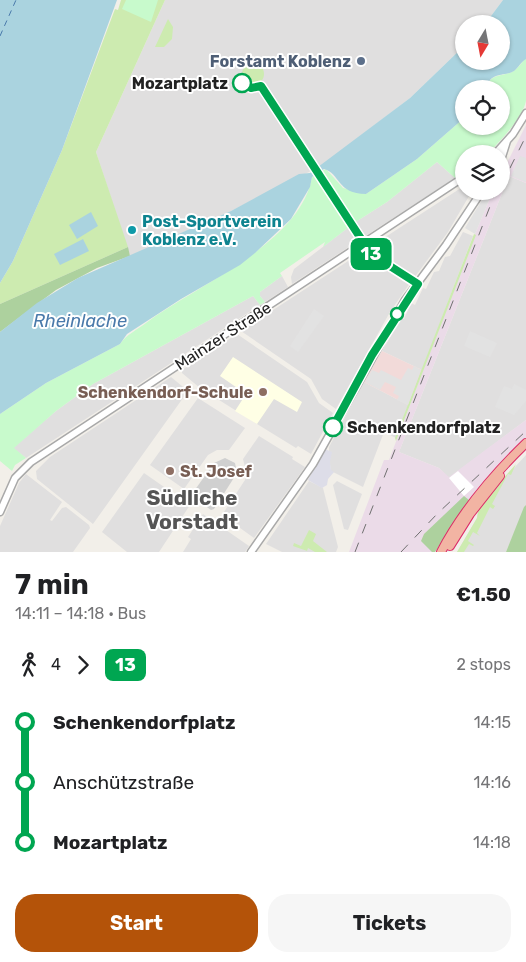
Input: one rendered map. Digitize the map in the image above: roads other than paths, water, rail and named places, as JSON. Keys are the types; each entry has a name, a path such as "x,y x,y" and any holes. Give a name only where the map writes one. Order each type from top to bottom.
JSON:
{"highway":[{"path":"441,552 482,492 526,443"},
{"path":"482,492 526,450"},
{"path":"447,552 471,508"}],"street":[{"path":"503,145 526,113"},
{"path":"506,145 507,141"},
{"name":"Mainzer Straße","path":"0,512 15,478 31,462 455,183"},
{"path":"251,552 313,464 405,300 446,245 475,200"}],"water":[{"path":"0,0 117,0 62,150 13,261 0,283"},
{"name":"Rheinlache","path":"503,0 526,0 526,59 514,71 490,80 455,80 455,126 417,159 366,194 349,191 329,171 324,169 312,177 310,187 291,219 240,265 181,299 127,334 120,344 46,383 0,414 0,332 37,303 78,278 231,211 299,174 310,173 410,98 455,55 455,70 510,70 510,15 492,15"},
{"path":"91,212 98,226 77,239 69,225"},
{"path":"83,239 89,251 60,265 54,254"}],"railway":[{"path":"510,168 526,136"},
{"path":"355,552 492,200"},
{"path":"401,552 438,513 526,431"}],"place":[{"name":"Forstamt Koblenz","path":"361,61"},
{"name":"Mozartplatz","path":"242,83"},
{"name":"Post-Sportverein Koblenz e.V.","path":"132,230"},
{"name":"Schenkendorf-Schule","path":"263,392"},
{"name":"Schenkendorfplatz","path":"333,427"},
{"name":"St. Josef","path":"170,471"}],"district":[{"name":"Südliche Vorstadt","path":"192,509"}]}
